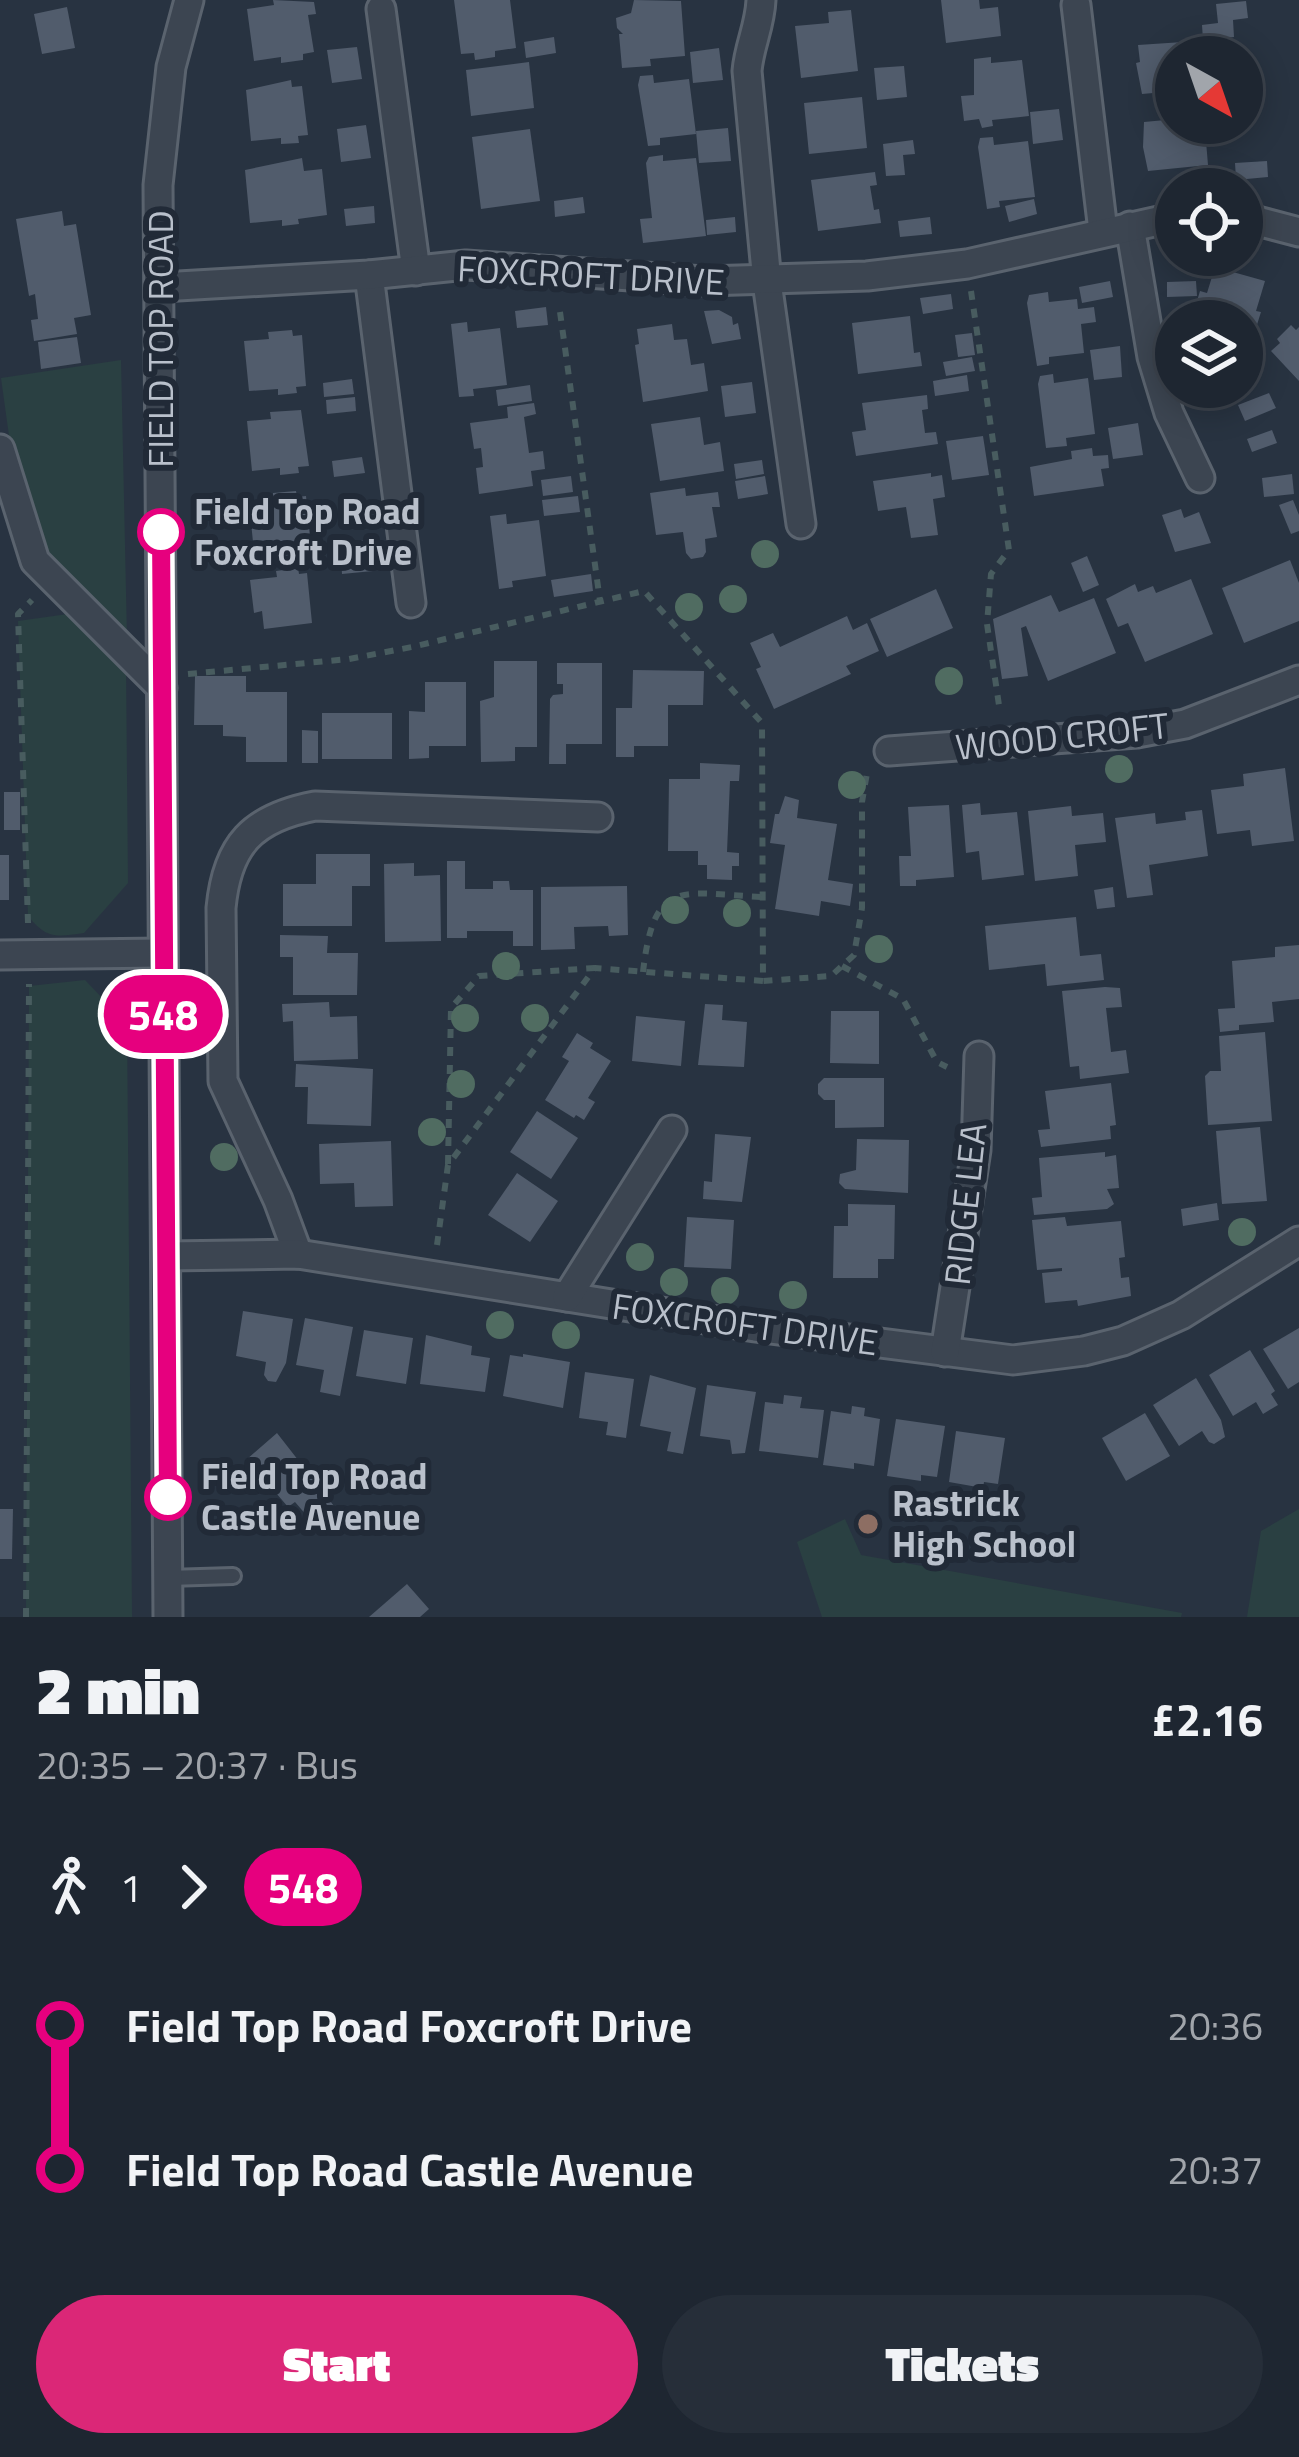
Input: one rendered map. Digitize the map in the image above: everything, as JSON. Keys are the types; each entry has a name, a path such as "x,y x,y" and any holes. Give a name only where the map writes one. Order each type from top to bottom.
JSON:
{"street":[{"name":"FIELD TOP ROAD","path":"168,1617 158,185 171,67 189,0"},
{"name":"FOXCROFT DRIVE","path":"761,0 759,31 749,51 747,71 767,282 801,524"},
{"path":"1076,5 1116,229 1168,412 1199,478"},
{"name":"FOXCROFT DRIVE","path":"381,9 416,271"},
{"name":"FOXCROFT DRIVE","path":"161,286 510,266 767,282 967,264 1155,221"},
{"path":"1263,223 1299,232"},
{"path":"369,275 411,603"},
{"path":"0,449 35,561 161,682"},
{"name":"WOOD CROFT","path":"889,751 1089,739 1185,724 1299,680"},
{"path":"298,1254 223,1081 221,908 224,881 242,841 271,818 315,806 598,817"},
{"path":"14,955 162,953"},
{"name":"RIDGE LEA","path":"945,1352 974,1170 977,1068"},
{"path":"567,1298 672,1130"},
{"name":"FOXCROFT DRIVE","path":"166,1256 298,1254 567,1298 1013,1360 1124,1341 1181,1315 1299,1241"}],"lane":[{"path":"168,1578 233,1576"}],"path":[{"path":"967,264 1009,550 991,574 987,624 1004,743"},
{"path":"560,312 600,602"},
{"path":"26,1617 14,955 18,614 52,581"},
{"path":"161,682 412,647 644,591 762,723 763,981"},
{"path":"433,1276 448,1165 452,1008 478,976 595,968 763,981 831,976 854,955 862,908 862,802 868,770 889,751"},
{"path":"643,972 647,933 656,909 681,893 762,897"},
{"path":"842,966 903,999 937,1062 977,1068"},
{"path":"448,1165 595,968"}],"green space":[{"path":"121,360 127,639 43,559 11,450 1,378"},
{"path":"68,614 126,665 128,883 84,933 59,935 46,933 28,916 18,621"},
{"path":"85,980 127,1024 132,1617 26,1617 29,986"},
{"path":"1299,1509 1299,1617 1247,1617 1261,1531"},
{"path":"845,1519 861,1555 1182,1613 1181,1617 822,1617 797,1542"}],"building":[{"path":"273,0 314,2 316,14 308,15 314,52 303,54 303,60 254,61 247,9 274,5"},
{"path":"454,0 510,0 516,48 475,60 474,53 461,54"},
{"path":"634,0 681,1 685,56 650,59 651,66 622,68 619,34 623,34 616,18 631,13"},
{"path":"941,0 979,0 980,9 998,7 1001,36 946,43"},
{"path":"1246,1 1248,18 1233,20 1234,36 1203,36 1202,25 1218,23 1216,4"},
{"path":"67,7 75,48 42,54 34,14"},
{"path":"851,10 858,71 801,78 795,26 829,23 828,12"},
{"path":"554,37 556,53 526,58 524,42"},
{"path":"1155,44 1155,93 1142,94 1138,45"},
{"path":"357,47 362,79 332,83 327,50"},
{"path":"719,48 723,80 693,83 690,52"},
{"path":"991,57 991,63 1022,60 1029,116 992,120 993,126 982,128 979,119 964,121 961,96 974,95 974,59"},
{"path":"529,62 534,108 471,116 466,70"},
{"path":"904,66 907,97 877,100 874,68"},
{"path":"653,75 654,83 689,79 696,134 660,138 660,145 648,146 638,85 640,76"},
{"path":"291,80 292,87 302,86 308,135 298,136 299,143 281,144 281,138 251,141 246,90"},
{"path":"862,97 867,148 809,154 804,103"},
{"path":"1059,109 1063,140 1033,144 1030,112"},
{"path":"1155,121 1155,144 1206,144 1208,165 1148,171 1144,122"},
{"path":"366,125 371,158 341,162 337,129"},
{"path":"728,128 731,161 699,163 696,131"},
{"path":"530,129 540,201 481,209 472,137"},
{"path":"993,137 994,145 1028,141 1035,197 999,201 1000,207 987,209 978,147 980,138"},
{"path":"913,140 915,154 903,155 905,175 886,176 883,144"},
{"path":"663,155 663,161 696,158 706,236 643,243 640,219 652,218 646,163 649,157"},
{"path":"302,158 304,171 322,169 327,215 282,226 282,220 250,223 245,170"},
{"path":"1267,161 1268,177 1263,177 1263,168 1235,168 1235,163"},
{"path":"875,172 877,185 870,186 881,223 818,231 811,180"},
{"path":"583,197 585,213 555,217 554,201"},
{"path":"1034,199 1037,214 1009,222 1005,206"},
{"path":"374,206 375,223 346,226 344,209"},
{"path":"62,211 64,226 76,224 91,315 74,318 77,334 34,341 35,294 29,296 16,219"},
{"path":"735,217 736,232 707,235 706,220"},
{"path":"930,217 932,234 900,237 898,221"},
{"path":"1212,276 1265,281 1259,300 1197,300 1200,291 1207,293"},
{"path":"1110,281 1113,297 1082,303 1079,287"},
{"path":"1196,281 1197,296 1167,297 1167,282"},
{"path":"1048,292 1049,302 1077,299 1078,309 1094,307 1096,322 1081,324 1084,353 1049,357 1049,364 1037,366 1027,303 1029,295"},
{"path":"951,294 953,309 923,314 920,298"},
{"path":"546,307 548,325 517,328 515,311"},
{"path":"719,310 732,317 733,325 738,323 741,339 712,344 704,311"},
{"path":"910,316 914,353 920,352 922,366 858,374 852,323"},
{"path":"467,322 468,332 500,328 507,385 473,389 474,396 459,397 451,324"},
{"path":"672,324 674,340 687,339 691,365 704,363 708,391 643,402 637,329"},
{"path":"1291,325 1296,330 1299,327 1299,381 1271,351"},
{"path":"292,330 293,336 302,335 306,386 296,387 297,393 278,395 278,389 249,391 244,341 269,339 268,332"},
{"path":"972,333 975,355 958,357 955,335"},
{"path":"77,337 81,363 41,369 38,342"},
{"path":"1120,346 1122,377 1094,380 1090,350"},
{"path":"972,357 975,371 946,376 943,362"},
{"path":"1053,374 1054,383 1088,378 1095,434 1066,438 1067,446 1046,448 1038,384 1040,376"},
{"path":"967,375 969,391 935,396 933,381"},
{"path":"352,379 354,394 324,397 323,383"},
{"path":"752,382 756,413 725,417 721,386"},
{"path":"530,385 532,401 498,406 496,390"},
{"path":"1269,393 1276,408 1245,421 1239,408 1263,408 1263,395"},
{"path":"927,395 928,409 922,410 925,433 936,432 938,444 856,456 852,432 866,430 862,403"},
{"path":"355,397 356,411 327,414 326,400"},
{"path":"534,403 536,414 524,417 529,453 543,451 545,469 531,471 533,486 479,494 476,468 483,467 481,448 474,449 470,423 508,418 507,407"},
{"path":"301,410 309,466 298,467 299,473 280,475 280,468 252,471 247,421 271,419 270,412"},
{"path":"700,417 704,445 720,442 724,471 660,481 651,424"},
{"path":"1138,423 1143,455 1113,459 1108,428"},
{"path":"1272,430 1277,443 1252,452 1247,439"},
{"path":"983,436 989,475 952,480 946,441"},
{"path":"1092,448 1093,456 1108,455 1109,468 1101,469 1104,486 1034,496 1030,467 1072,459 1071,451"},
{"path":"362,457 365,473 334,477 332,461"},
{"path":"762,460 764,474 736,479 734,464"},
{"path":"931,473 931,477 942,475 945,497 933,499 938,535 911,538 906,507 878,511 873,481"},
{"path":"1292,474 1294,494 1264,497 1262,478"},
{"path":"571,476 573,492 543,496 541,480"},
{"path":"765,476 768,494 738,499 735,481"},
{"path":"685,488 686,496 718,492 720,507 712,507 717,537 705,539 703,557 691,559 686,553 683,532 656,535 650,493"},
{"path":"296,491 297,497 306,496 311,547 282,556 282,549 254,552 249,502"},
{"path":"578,496 580,512 544,516 542,500"},
{"path":"1293,500 1299,531 1291,534 1279,505"},
{"path":"1181,509 1184,518 1199,512 1211,543 1175,552 1162,515"},
{"path":"506,514 507,524 539,520 546,576 512,581 513,587 499,589 490,516"},
{"path":"371,539 373,552 343,556 341,543"},
{"path":"372,555 373,571 342,574 341,558"},
{"path":"1087,556 1099,585 1083,592 1071,563"},
{"path":"1290,560 1299,583 1299,621 1244,643 1222,588"},
{"path":"298,568 299,574 307,573 312,623 264,629 262,611 254,613 250,580 277,577 276,571"},
{"path":"591,574 593,591 554,597 551,580"},
{"path":"1191,579 1213,634 1145,662 1128,623 1118,627 1106,599 1135,584 1138,592 1153,586 1156,593"},
{"path":"936,589 953,628 887,657 870,619"},
{"path":"1051,595 1059,612 1094,598 1116,653 1048,681 1026,626 1021,628 1028,676 1002,679 993,619"},
{"path":"847,616 853,630 867,623 879,651 846,666 851,674 774,709 750,643 773,633 780,647"},
{"path":"494,661 537,661 537,747 515,747 515,761 481,762 480,701 494,697"},
{"path":"557,663 602,663 602,744 566,744 566,764 549,764 550,699 563,694 563,684 557,684"},
{"path":"633,670 704,671 703,705 668,705 668,746 634,746 634,757 616,757 616,708 632,708"},
{"path":"195,676 246,676 246,692 287,692 287,762 246,762 246,737 223,736 223,725 194,725"},
{"path":"425,682 466,682 466,746 429,746 429,758 409,759 409,711 425,712"},
{"path":"322,713 392,713 392,759 322,759"},
{"path":"302,730 318,731 318,763 302,763"},
{"path":"700,763 740,765 739,781 730,781 727,852 739,853 732,880 707,879 707,865 698,865 698,851 668,851 669,779 700,779"},
{"path":"1285,768 1294,841 1252,846 1250,830 1217,834 1211,790 1244,786 1243,774"},
{"path":"4,792 20,792 20,830 4,830"},
{"path":"785,796 799,800 797,818 837,824 828,880 853,884 850,906 821,901 819,916 775,909 785,845 770,843 775,814"},
{"path":"980,803 981,815 1017,812 1024,875 982,880 979,851 966,853 962,805"},
{"path":"949,805 954,877 900,886 899,856 911,856 908,807"},
{"path":"1071,806 1072,816 1103,813 1106,842 1075,845 1078,876 1035,881 1028,811"},
{"path":"1202,810 1208,856 1149,865 1153,895 1127,898 1115,818 1155,813 1156,824 1186,820 1185,812"},
{"path":"316,854 370,854 370,886 352,886 352,926 283,926 283,884 316,884"},
{"path":"0,855 9,855 9,900 0,900"},
{"path":"447,861 465,861 465,889 493,889 493,881 509,881 510,890 533,890 533,946 513,946 513,931 467,931 467,938 447,938"},
{"path":"414,863 414,876 440,875 441,941 385,942 384,864"},
{"path":"627,886 628,935 609,936 608,926 574,927 575,949 541,950 541,887"},
{"path":"1113,887 1115,907 1097,909 1094,890"},
{"path":"1076,917 1080,956 1101,954 1104,980 1047,986 1045,964 989,970 985,926"},
{"path":"280,935 328,936 327,953 358,953 357,995 293,995 293,957 280,957"},
{"path":"1299,945 1299,999 1272,1002 1274,1022 1220,1032 1218,1009 1235,1008 1232,961 1275,957 1275,947"},
{"path":"1120,988 1122,1007 1106,1008 1111,1052 1126,1050 1129,1073 1080,1079 1079,1066 1070,1067 1062,991"},
{"path":"329,1002 330,1017 357,1016 358,1059 294,1061 293,1021 283,1022 282,1004"},
{"path":"705,1004 723,1005 722,1020 747,1022 744,1067 698,1065"},
{"path":"831,1011 879,1011 879,1064 830,1063"},
{"path":"636,1016 685,1021 681,1066 632,1061"},
{"path":"1265,1032 1272,1121 1208,1125 1205,1076 1221,1071 1219,1036"},
{"path":"577,1033 611,1061 588,1098 595,1102 584,1120 545,1100 569,1061 562,1057"},
{"path":"296,1064 373,1069 371,1126 307,1124 308,1087 295,1087"},
{"path":"824,1078 884,1078 884,1127 835,1128 835,1100 824,1100 818,1094"},
{"path":"1111,1083 1116,1125 1110,1126 1111,1139 1041,1147 1038,1130 1050,1129 1045,1091"},
{"path":"537,1111 578,1138 551,1179 510,1152"},
{"path":"1260,1127 1267,1201 1222,1204 1216,1131"},
{"path":"715,1134 751,1137 742,1202 703,1199 704,1181 712,1182"},
{"path":"857,1139 909,1140 908,1193 845,1189 839,1183 840,1174 856,1170"},
{"path":"391,1141 393,1206 355,1207 354,1183 320,1184 319,1144"},
{"path":"1105,1152 1105,1157 1116,1155 1119,1188 1107,1189 1114,1204 1107,1209 1034,1215 1032,1198 1042,1197 1039,1158"},
{"path":"517,1173 558,1201 530,1242 488,1215"},
{"path":"1217,1203 1219,1220 1183,1226 1181,1209"},
{"path":"848,1204 895,1205 894,1259 878,1259 878,1278 833,1278 834,1226 848,1226"},
{"path":"687,1217 734,1220 731,1269 684,1267"},
{"path":"1065,1217 1067,1226 1121,1221 1125,1257 1119,1258 1121,1278 1129,1277 1131,1296 1078,1306 1077,1300 1045,1303 1042,1273 1062,1268 1037,1270 1032,1220"},
{"path":"243,1311 293,1319 286,1363 276,1382 264,1375 266,1362 236,1356"},
{"path":"305,1318 353,1327 340,1396 320,1392 324,1370 296,1365"},
{"path":"1299,1328 1299,1382 1288,1389 1263,1349"},
{"path":"364,1330 413,1338 406,1384 356,1376"},
{"path":"426,1335 472,1346 471,1355 490,1358 485,1392 420,1384"},
{"path":"1250,1350 1275,1391 1271,1394 1278,1405 1263,1414 1256,1402 1233,1416 1209,1375"},
{"path":"510,1355 570,1362 563,1408 503,1396"},
{"path":"585,1372 634,1379 626,1438 606,1435 608,1422 579,1418"},
{"path":"650,1375 696,1388 683,1454 667,1451 671,1432 640,1426"},
{"path":"1196,1378 1221,1420 1225,1437 1214,1444 1202,1431 1179,1446 1153,1405"},
{"path":"707,1385 756,1392 745,1453 732,1454 730,1440 700,1436"},
{"path":"784,1395 802,1397 800,1408 824,1410 818,1458 759,1451 765,1402 783,1404"},
{"path":"852,1406 865,1408 864,1416 880,1419 874,1466 823,1465 831,1411 851,1414"},
{"path":"1145,1413 1170,1456 1126,1481 1102,1438"},
{"path":"896,1419 945,1426 937,1477 921,1475 921,1481 887,1476"},
{"path":"956,1431 1005,1438 998,1484 984,1482 983,1488 949,1482"},
{"path":"277,1433 334,1506 314,1524 295,1502 288,1507 247,1459"},
{"path":"0,1509 13,1509 12,1559 0,1559"},
{"path":"407,1584 429,1609 420,1617 369,1617"}],"bus line":[{"name":"548","path":"161,532 168,1497"}],"place":[{"name":"Field Top Road Foxcroft Drive","path":"161,532"},
{"name":"Field Top Road Castle Avenue","path":"168,1497"},
{"name":"Rastrick High School","path":"868,1524"}]}
